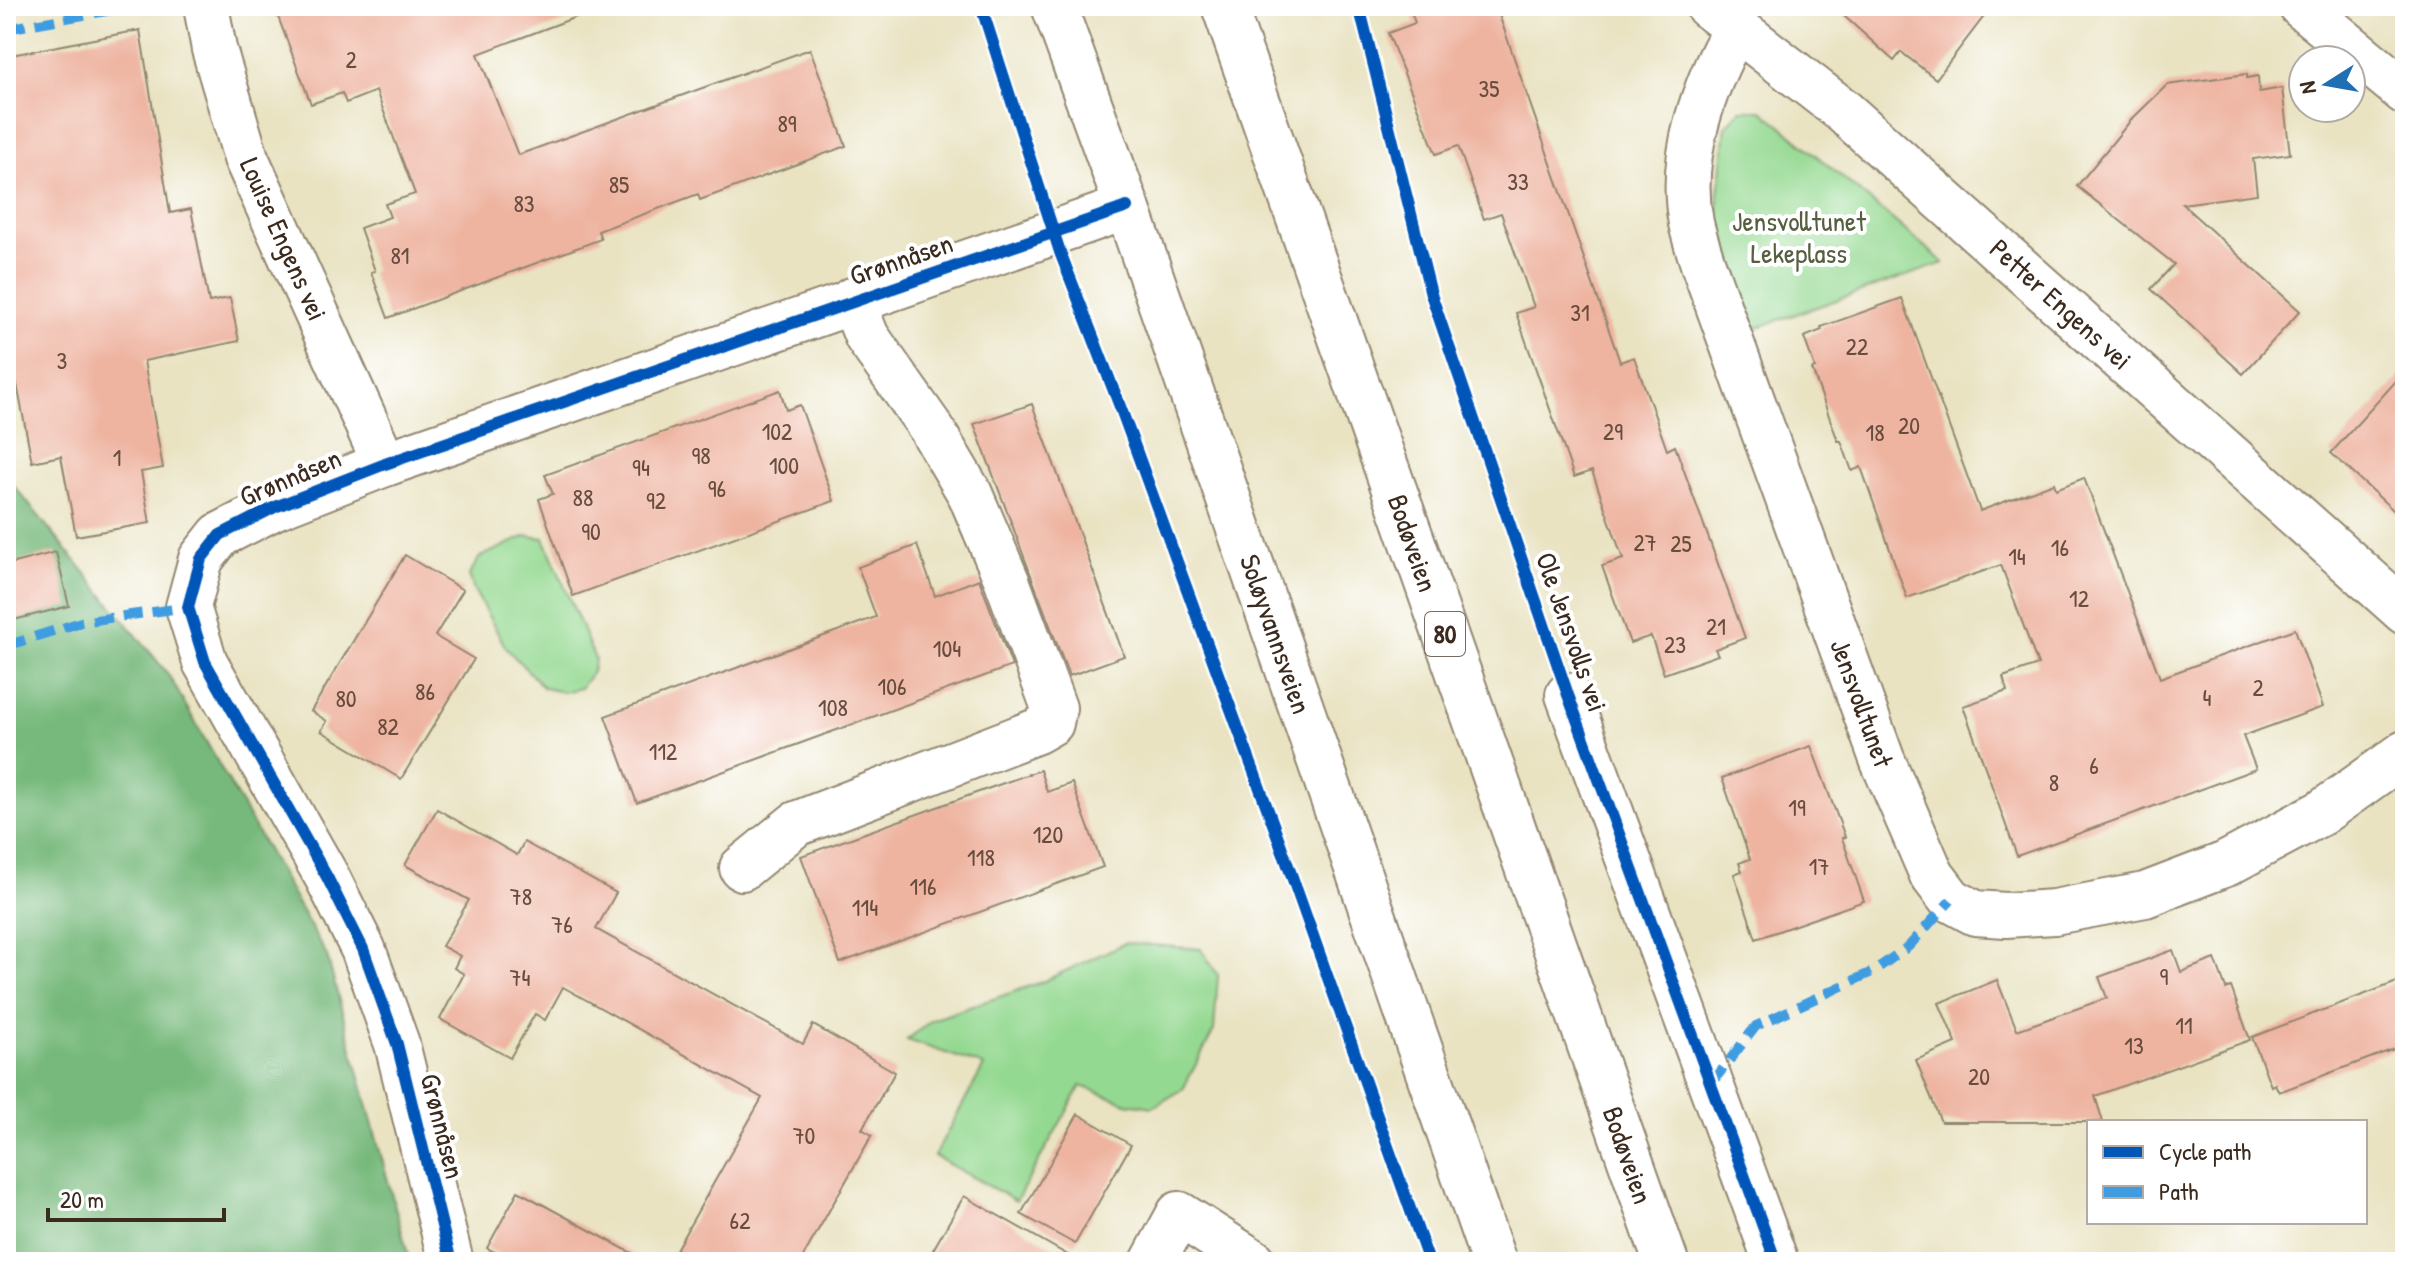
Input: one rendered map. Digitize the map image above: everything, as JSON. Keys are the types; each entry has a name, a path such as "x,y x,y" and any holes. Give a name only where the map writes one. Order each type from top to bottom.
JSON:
{"street":[{"name":"Louise Engens vei","path":"206,6 214,49 246,158 385,464"},
{"name":"Soløyvannsveien","path":"1054,6 1127,207 1494,1262"},
{"name":"Bodøveien","path":"1224,6 1666,1262"},
{"path":"2301,6 2405,92"},
{"name":"Petter Engens vei","path":"1722,17 1842,110 2405,612"},
{"name":"Jensvolltunet","path":"1722,17 1716,64 1692,140 1688,185 1690,221 1882,759 1932,875 1951,900 1975,913 2006,915 2054,912 2145,895 2226,864 2321,813 2405,753"},
{"name":"Grønnåsen","path":"451,1262 397,1044 363,949 327,877 205,662 188,607 201,559 220,535 275,507 385,464 1127,207"},
{"name":"Grønnåsen","path":"742,868 796,824 1037,731 1051,723 1054,708 1007,581 970,494 931,428 867,337 852,300"},
{"name":"Ole Jensvolls vei","path":"1568,695 1776,1262"},
{"path":"1153,1262 1179,1214 1254,1262"}],"green space":[{"name":"Jensvolltunet Lekeplass","path":"1741,110 1762,110 1944,263 1750,330 1717,213 1726,126"},
{"path":"6,476 168,674 327,956 410,1262 6,1262"},
{"path":"526,536 544,538 595,659 592,672 580,688 563,692 544,688 506,648 474,590 469,575 480,557"},
{"path":"1125,943 1201,949 1218,975 1214,1030 1183,1089 1153,1107 1127,1103 1081,1086 1016,1201 934,1156 984,1066 907,1040 932,1020 1042,982"}],"building":[{"path":"274,6 592,6 592,11 478,54 518,155 810,49 846,146 700,200 698,194 598,231 601,239 388,318 371,272 375,271 360,228 390,217 385,204 415,194 376,91 346,103 342,93 311,104"},
{"path":"1409,6 1496,6 1620,362 1634,357 1667,450 1675,446 1745,638 1715,649 1718,655 1664,674 1651,636 1630,643 1602,566 1623,559 1592,471 1574,477 1516,313 1534,307 1501,213 1484,219 1458,146 1436,154 1388,33 1415,23"},
{"path":"1833,6 1992,6 1936,79 1901,52 1894,61"},
{"path":"140,30 170,213 191,209 209,302 230,298 239,341 144,361 163,468 141,472 150,523 76,536 61,456 32,462 6,327 6,56"},
{"path":"2247,74 2247,78 2258,76 2259,92 2282,88 2290,154 2253,159 2257,194 2182,204 2300,311 2243,374 2151,289 2174,264 2077,186 2131,120 2167,85"},
{"path":"1902,298 1980,511 2054,483 2056,489 2084,478 2160,678 2295,629 2323,707 2243,736 2256,769 2017,856 1963,706 2007,691 2003,677 2038,665 2001,565 1907,598 1861,467 1852,471 1841,441 1838,441 1804,337 1822,330 1821,327"},
{"path":"2405,371 2405,521 2331,453"},
{"path":"780,390 786,410 800,405 834,501 573,596 539,499 553,494 545,475"},
{"path":"1032,404 1124,656 1069,676 974,424"},
{"path":"917,545 935,596 979,579 1012,666 637,803 605,716 876,617 858,567"},
{"path":"56,552 69,606 6,622 6,565"},
{"path":"405,555 463,590 435,636 474,659 401,779 321,731 327,721 311,711"},
{"path":"1811,746 1845,837 1842,838 1864,901 1756,939 1734,874 1742,871 1739,863 1750,859 1722,778"},
{"path":"1040,770 1047,792 1072,783 1103,867 840,963 801,856"},
{"path":"437,809 517,855 524,842 616,893 596,929 803,1044 813,1025 895,1072 862,1129 872,1135 800,1262 669,1262 762,1098 563,987 545,1020 535,1014 510,1058 440,1019 464,974 454,968 460,956 442,946 469,900 405,865"},
{"path":"2173,950 2181,972 2215,959 2226,989 2231,987 2250,1040 2095,1096 2102,1120 1941,1122 1916,1060 1956,1043 1939,1003 1997,980 2017,1030 2107,998 2099,977"},
{"path":"2405,979 2405,1045 2279,1092 2275,1084 2271,1086 2252,1037"},
{"path":"1078,1114 1131,1145 1075,1244 1021,1214"},
{"path":"518,1191 648,1262 513,1262 487,1248"},
{"path":"964,1196 1080,1262 926,1262"}],"marked path":[{"path":"6,29 134,6"},
{"path":"6,646 81,622 188,607"},
{"path":"1711,1084 1756,1026 1872,972 1909,946 1951,900"}],"cycle path":[{"path":"981,6 1060,252 1280,843 1429,1262"},
{"path":"1359,6 1431,294 1568,695 1776,1262"},
{"path":"451,1262 397,1044 363,949 327,877 205,662 188,607 201,559 220,535 275,507 385,464 1127,207"}]}
